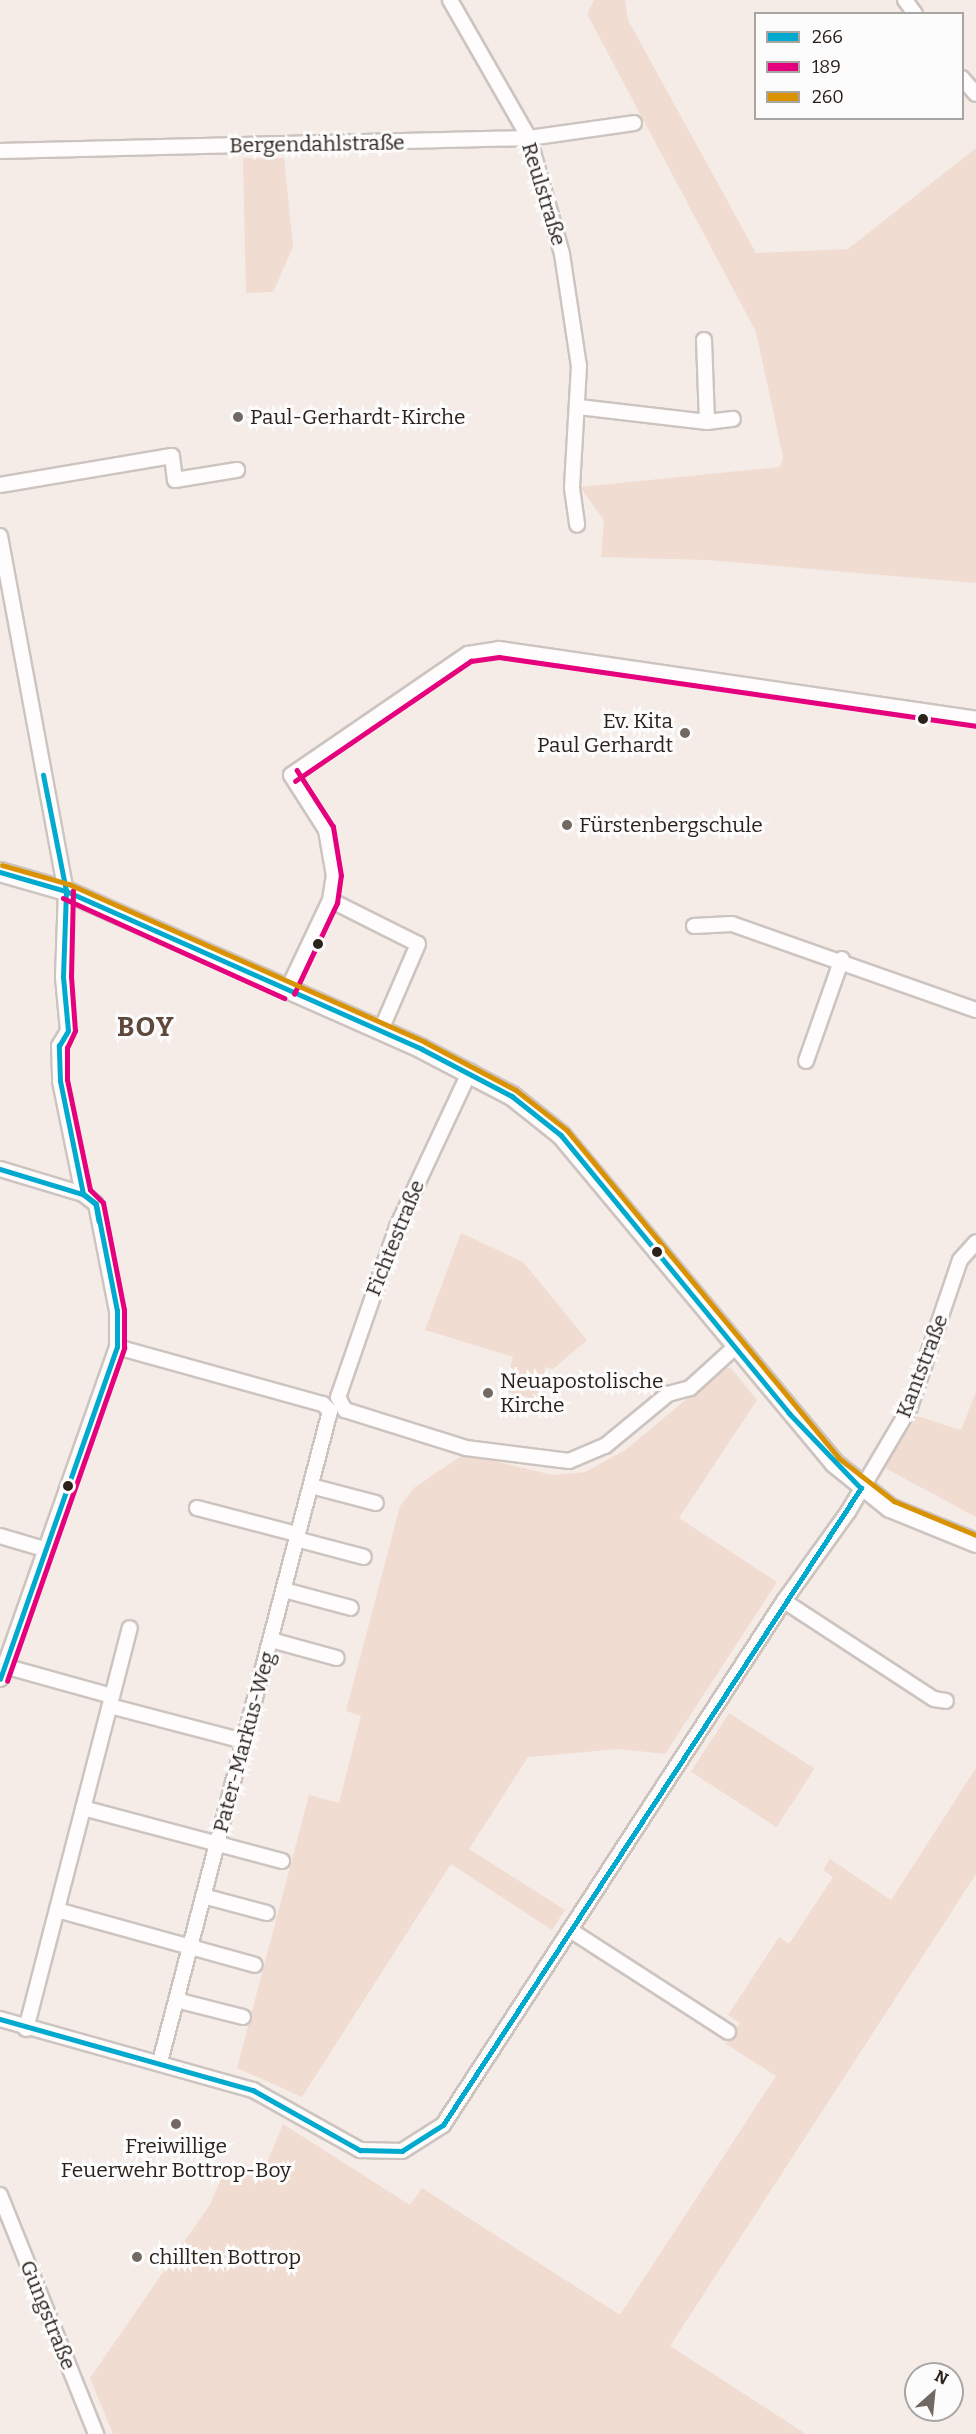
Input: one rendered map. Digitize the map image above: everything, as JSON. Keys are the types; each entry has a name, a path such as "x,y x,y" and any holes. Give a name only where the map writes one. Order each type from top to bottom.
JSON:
{"main road":[{"path":"0,872 66,891 470,1071 561,1135 735,1347 861,1488 905,1517 976,1543"}],"street":[{"name":"Reulstraße","path":"450,0 529,138 573,309 579,407 572,488 577,525"},
{"path":"964,79 976,94"},
{"name":"Bergendahlstraße","path":"0,151 529,138 634,123"},
{"path":"704,340 707,422"},
{"path":"579,407 707,422 734,419"},
{"path":"0,485 172,456 175,480 237,470"},
{"path":"0,536 66,891 63,977 69,1031 59,1046 60,1081 83,1194"},
{"path":"287,991 330,900 333,846 291,775 459,659 499,649 976,719"},
{"path":"330,900 418,944 381,1030"},
{"path":"694,926 732,924 842,959 853,970 976,1010"},
{"path":"806,1061 842,959"},
{"name":"Fichtestraße","path":"470,1071 397,1227 338,1397 345,1410 466,1448 569,1461 605,1446 668,1394 690,1388 735,1347"},
{"path":"0,1169 83,1194 96,1204 117,1311 117,1347 2,1673 111,1701 243,1741"},
{"name":"Kantstraße","path":"0,2019 26,2029 160,2062 253,2090 360,2150 402,2151 443,2126 784,1601 861,1488 910,1407 960,1260 976,1242"},
{"name":"Pater-Markus-Weg","path":"117,1347 327,1406 330,1416 160,2062"},
{"path":"310,1486 376,1503"},
{"path":"197,1508 364,1557"},
{"path":"0,1536 44,1549"},
{"path":"284,1590 351,1608"},
{"path":"784,1601 934,1700 946,1701"},
{"path":"26,2029 130,1628"},
{"name":"Pater-Markus-Weg","path":"271,1640 337,1658"},
{"path":"83,1808 216,1844"},
{"name":"Pater-Markus-Weg","path":"216,1844 282,1861"},
{"path":"203,1896 267,1913"},
{"path":"57,1910 255,1965"},
{"path":"570,1930 728,2032"},
{"path":"176,2000 243,2017"},
{"name":"Gungstraße","path":"0,2195 96,2434"}],"shaded area":[{"path":"594,0 625,0 628,20 756,253 848,249 976,148 976,583 708,560 601,557 604,520 580,487 780,467 783,457 756,332 587,14"},
{"path":"243,158 284,158 293,247 273,292 246,293"},
{"path":"461,1233 523,1262 587,1340 553,1369 545,1367 542,1401 504,1391 513,1357 425,1330"},
{"path":"724,1368 731,1368 757,1400 679,1518 777,1582 665,1754 619,1749 528,1757 469,1849 565,1910 552,1930 451,1864 302,2097 237,2068 309,1795 339,1803 361,1716 346,1711 400,1506 415,1487 464,1454 553,1475 585,1472 624,1451"},
{"path":"976,1392 976,1517 883,1467 917,1416 961,1430"},
{"path":"729,1713 815,1769 776,1827 691,1772"},
{"path":"976,1768 976,1874 670,2346 806,2434 113,2434 90,2378 211,2203 226,2166 260,2180 283,2124 410,2205 422,2188 620,2315 776,2076 726,2044 740,2023 728,2015 779,1937 789,1944 833,1877 823,1870 830,1859 891,1900"}],"transit line":[{"name":"189","path":"295,781 471,661 499,657 975,726"},
{"name":"189","path":"294,994 337,903 341,876 333,827 297,771"},
{"name":"266","path":"0,1679 117,1347 117,1311 96,1204 83,1194 60,1081 59,1046 68,1031 63,977 66,891 43,775"},
{"name":"260","path":"2,865 69,884 425,1042 516,1090 567,1130 839,1458 894,1501 976,1535"},
{"name":"266","path":"0,872 66,891 422,1049 512,1096 561,1135 789,1413 861,1488"},
{"name":"189","path":"7,1681 124,1348 124,1310 103,1203 90,1190 67,1080 67,1048 75,1031 71,977 73,891"},
{"name":"189","path":"63,898 284,998"},
{"name":"266","path":"0,1169 83,1194 96,1204 99,1221"},
{"name":"266","path":"0,2019 253,2090 360,2150 402,2151 443,2125 861,1488"}],"place":[{"name":"Paul-Gerhardt-Kirche","path":"238,417"},
{"name":"Ev. Kita Paul Gerhardt","path":"685,733"},
{"name":"Fürstenbergschule","path":"567,825"},
{"name":"Neuapostolische Kirche","path":"488,1393"},
{"name":"Freiwillige Feuerwehr Bottrop-Boy","path":"176,2124"},
{"name":"chillten Bottrop","path":"137,2257"}],"district":[{"name":"BOY","path":"146,1028"}]}
